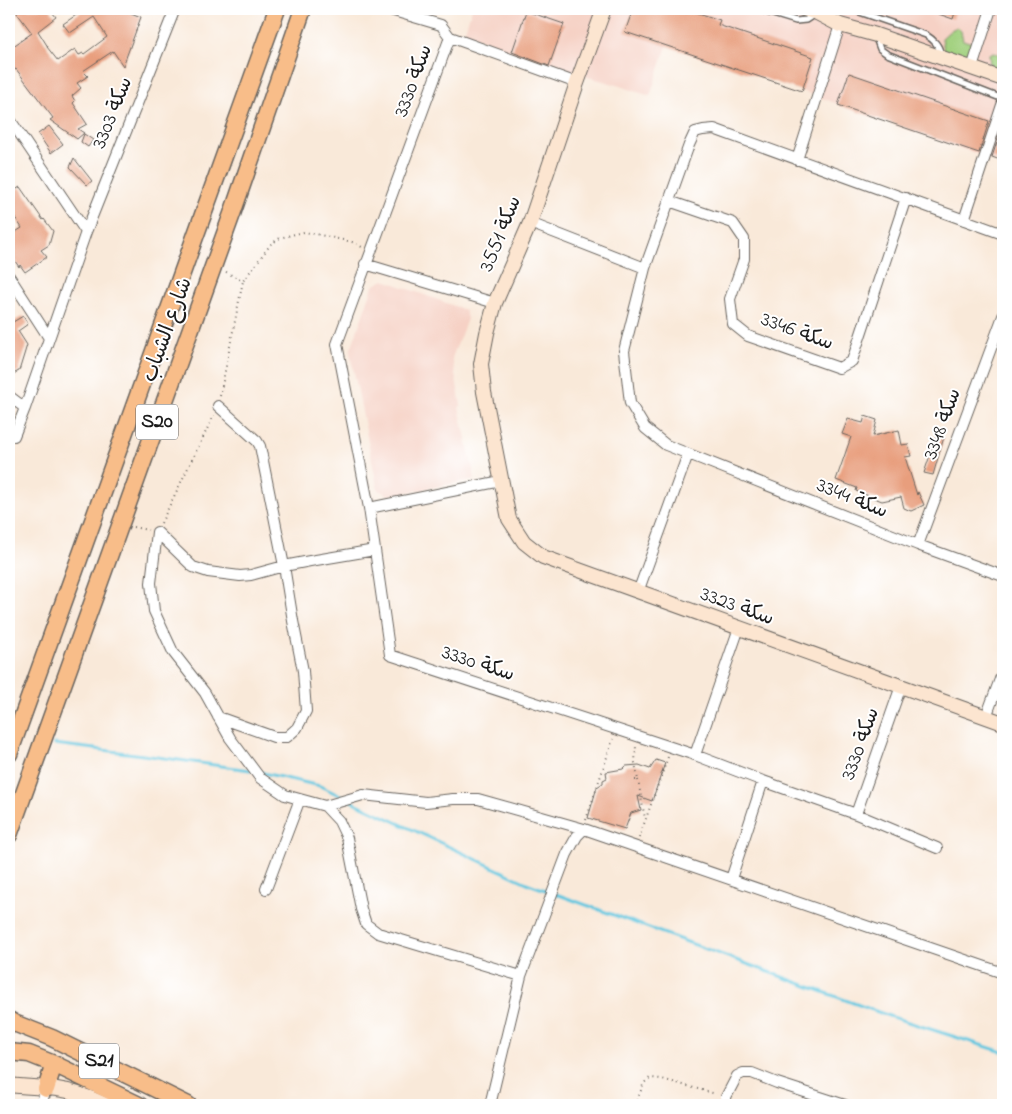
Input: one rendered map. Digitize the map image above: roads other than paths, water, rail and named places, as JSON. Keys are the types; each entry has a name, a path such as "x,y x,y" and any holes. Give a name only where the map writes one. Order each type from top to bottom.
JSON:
{"main road":[{"name":"شارع الشباب","path":"9,754 277,9"},
{"name":"شارع الشباب","path":"9,835 213,266 302,9"},
{"name":"S21","path":"9,1020 52,1038 188,1105"},
{"name":"S21","path":"9,1052 29,1054 54,1064 139,1105"},
{"path":"46,1089 54,1064"}],"street":[{"name":"سكة 3303","path":"14,436 86,232 175,9"},
{"path":"388,9 441,25 450,37"},
{"name":"سكة 3551","path":"501,481 484,392 481,364 487,333 495,303 530,223 604,9"},
{"path":"972,68 991,9"},
{"path":"810,11 840,25 876,35 1001,77"},
{"path":"840,25 797,160 1003,234"},
{"name":"سكة 3330","path":"577,83 450,37 337,344 369,508 390,655 695,756 856,814 937,848"},
{"path":"964,220 1003,101"},
{"path":"9,118 86,232"},
{"name":"سكة 3344","path":"797,160 714,129 695,132 645,268 624,351 630,402 645,428 666,445 918,545 1003,576"},
{"name":"سكة 3346","path":"669,201 733,223 744,239 744,259 730,299 733,324 748,336 839,368 852,361 906,198"},
{"path":"530,223 645,268"},
{"path":"366,264 495,303"},
{"path":"9,276 49,338"},
{"name":"سكة 3348","path":"918,545 1003,316"},
{"path":"9,396 25,408"},
{"path":"218,406 257,441 260,446 303,671 306,711 297,728 287,737 274,737 218,717"},
{"path":"638,592 688,454"},
{"path":"369,508 501,481"},
{"name":"سكة 3323","path":"501,481 509,519 524,542 543,557 1003,723"},
{"path":"375,550 240,576 208,572 193,567 157,532 151,583 154,611 173,652 205,693 230,738 260,778 285,795 325,806 339,821 346,838 366,924 378,933 521,976"},
{"path":"695,756 739,628"},
{"path":"986,717 1003,672"},
{"name":"سكة 3330","path":"856,814 901,686"},
{"path":"731,879 763,781"},
{"path":"325,806 363,794 426,802 478,799 584,829 1003,972"},
{"path":"266,889 300,799"},
{"path":"490,1105 521,976 567,854 577,836 584,829"},
{"path":"726,1097 737,1076 743,1073 752,1073 845,1105"},
{"path":"9,1085 72,1092 106,1105"},
{"path":"41,1105 46,1089"}],"lane":[{"path":"757,9 796,22 806,20 810,11"},
{"path":"851,9 932,39 937,44 942,58"},
{"path":"876,35 880,49 887,54 1003,101"}],"waterway":[{"path":"54,744 250,770"},
{"path":"259,772 320,786 343,797"},
{"path":"351,801 529,884 889,1016 1003,1052"}]}
